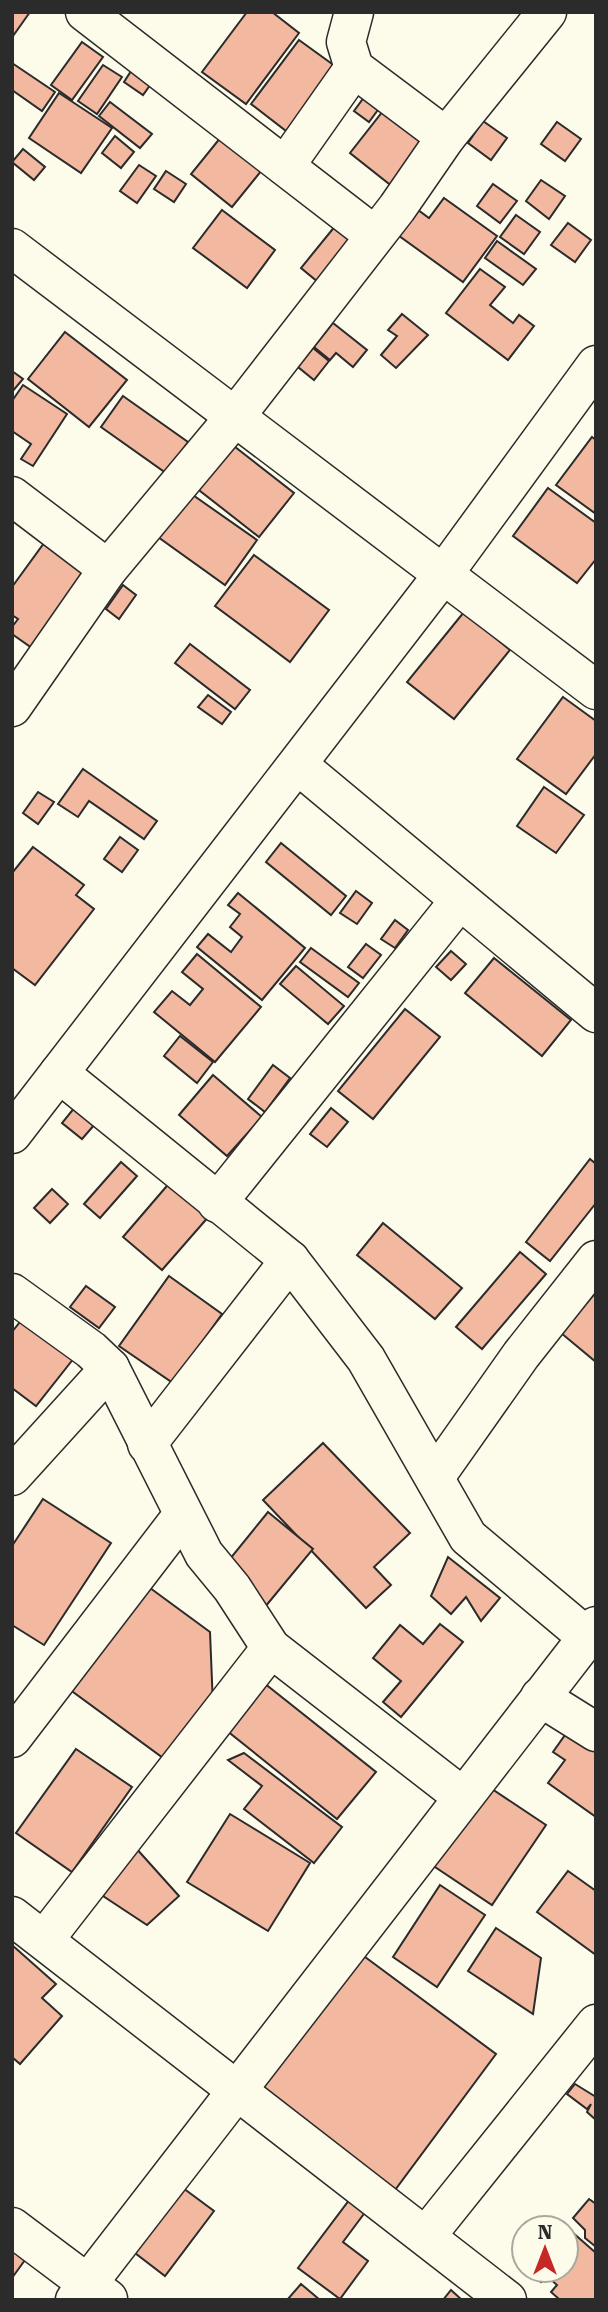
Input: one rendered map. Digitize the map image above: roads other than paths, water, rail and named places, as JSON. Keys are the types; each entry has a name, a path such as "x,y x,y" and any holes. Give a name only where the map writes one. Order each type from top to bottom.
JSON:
{"street":[{"path":"85,12 374,235"},
{"path":"354,12 346,43 354,68 446,137"},
{"path":"12,707 108,569 234,418 446,137 547,12"},
{"path":"285,166 354,68"},
{"path":"12,248 596,690"},
{"path":"12,1135 442,576 596,365"},
{"path":"12,496 108,569"},
{"path":"298,765 596,1013"},
{"path":"217,1203 460,900"},
{"path":"12,2227 90,2294 237,2088 591,1631 468,1536 366,1359 290,1260 59,1073"},
{"path":"147,1444 290,1260"},
{"path":"435,1477 521,1355 596,1260"},
{"path":"12,1293 91,1350 110,1368 182,1516 204,1554 232,1588 271,1647 463,1797"},
{"path":"12,1476 110,1368"},
{"path":"12,1738 182,1516"},
{"path":"44,1940 271,1647"},
{"path":"540,1697 596,1732"},
{"path":"12,1916 507,2300"},
{"path":"426,2236 596,2024"}]}
